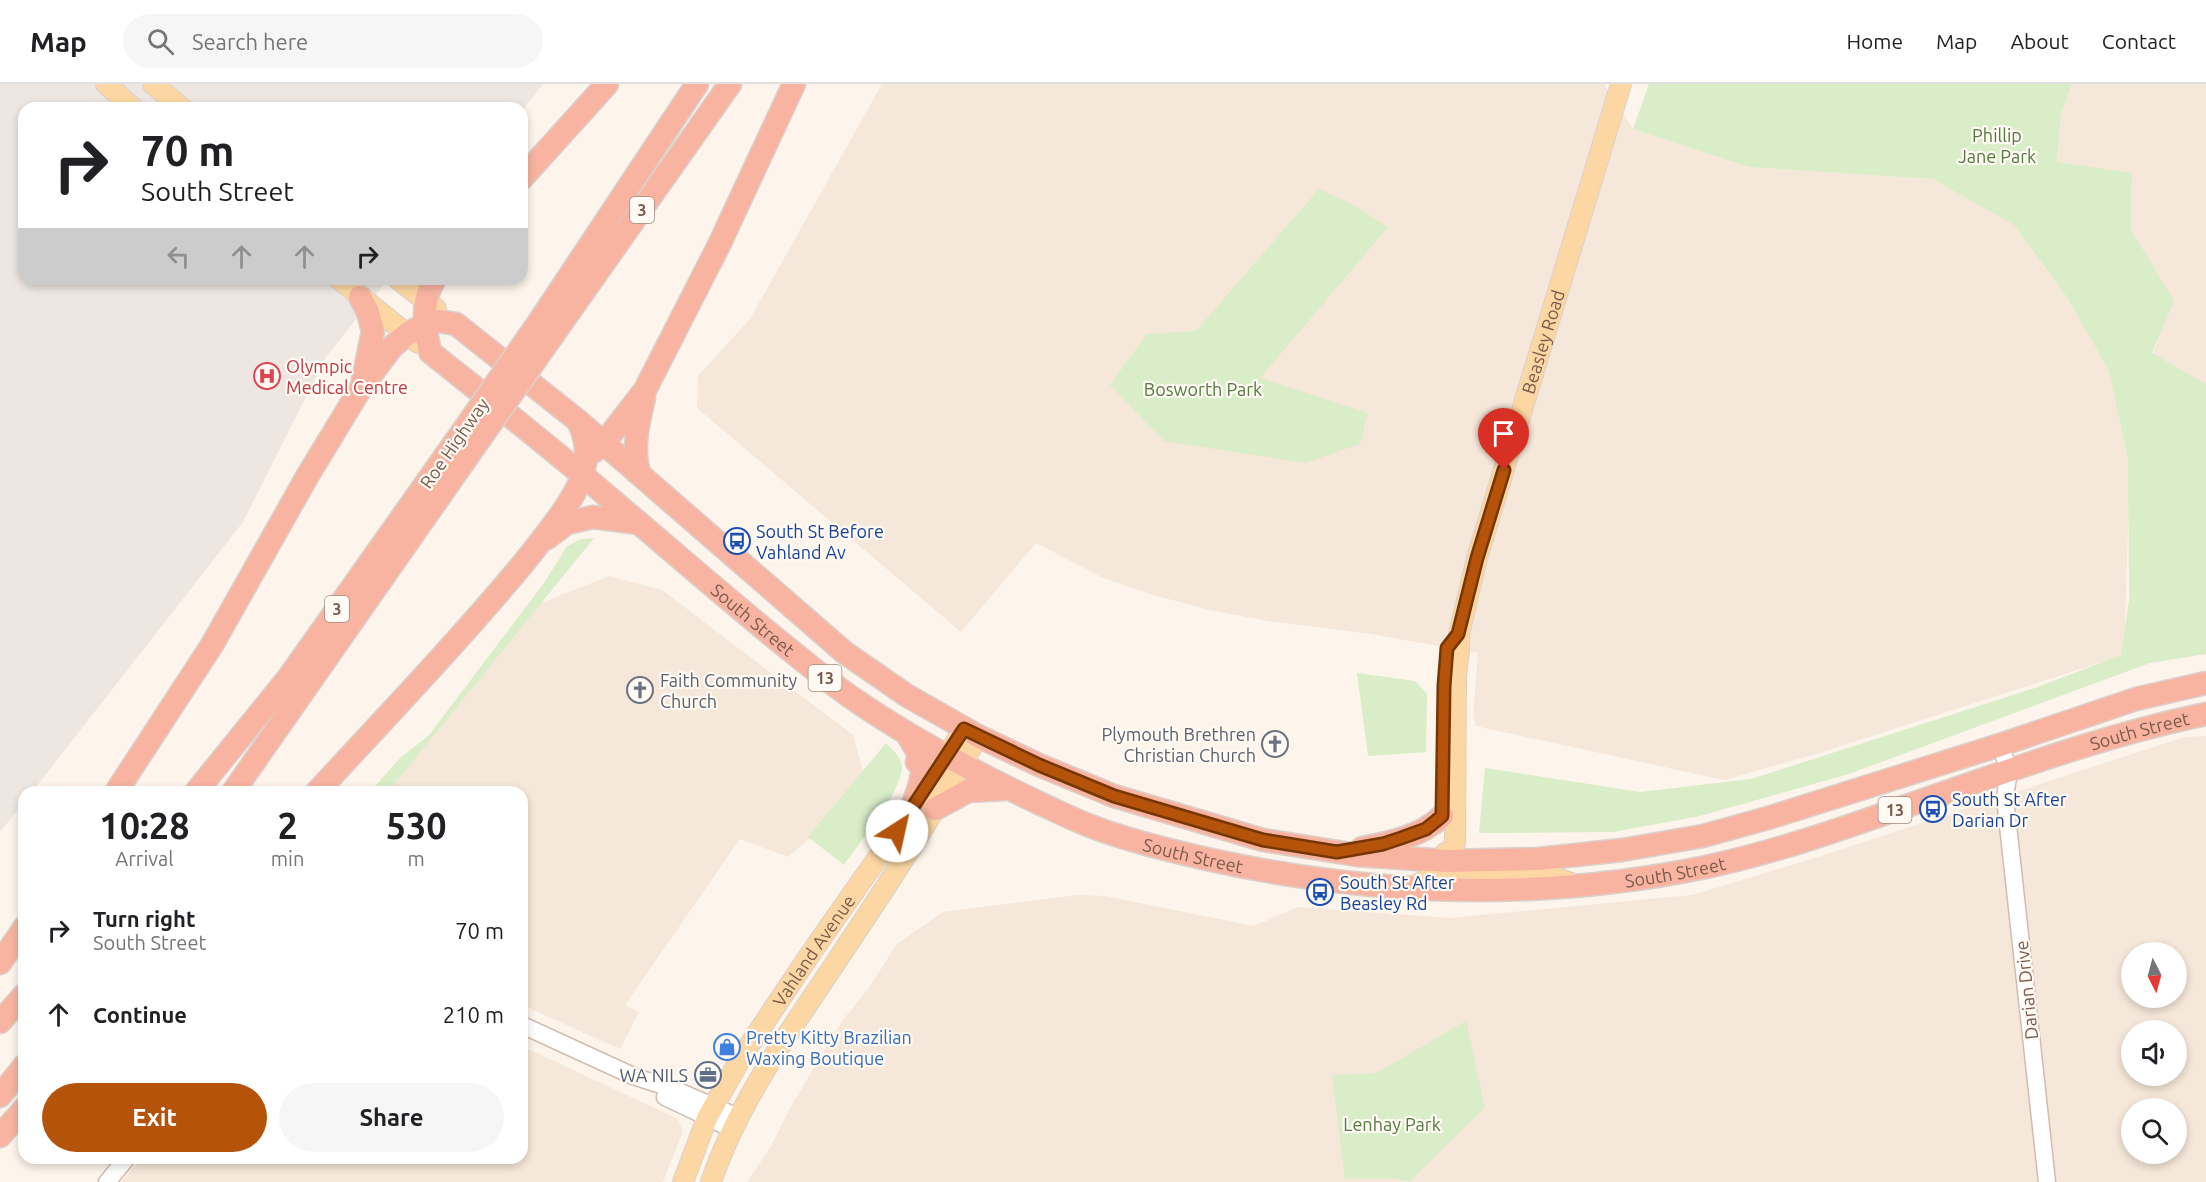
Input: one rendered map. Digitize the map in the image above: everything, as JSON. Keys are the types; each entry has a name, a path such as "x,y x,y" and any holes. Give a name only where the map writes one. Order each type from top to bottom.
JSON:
{"highway":[{"path":"528,171 607,84"},
{"name":"Roe Highway","path":"546,328 697,84"},
{"name":"Roe Highway","path":"237,786 477,427 546,328 730,84"},
{"path":"323,786 443,655 537,546 573,494 591,458 645,390 719,245 794,84"},
{"path":"416,329 433,285"},
{"path":"360,297 368,312 373,331 361,388"},
{"path":"120,786 212,645 308,475 361,388 392,347 416,329 439,321 456,324"},
{"name":"South Street","path":"456,324 577,420 591,458 639,523 723,596 854,700 954,761 1010,789 1093,827 1175,852 1266,872 1364,886 1407,889 1502,891 1579,886 1662,876 1804,842 2001,773 2123,734 2206,714"},
{"name":"South Street","path":"416,329 430,352 551,449 591,458 639,473 844,652 906,695 971,732 1039,765 1114,796 1263,840 1337,852 1447,861 1538,859 1622,850 1703,836 1768,818 2136,699 2206,684"},
{"path":"639,473 635,438 645,390"},
{"name":"Roe Highway","path":"201,786 289,677 477,427"},
{"path":"537,546 567,523 593,518 639,523"},
{"path":"906,733 920,756 917,762 923,768 909,816"},
{"path":"935,809 968,791 1010,789"},
{"path":"1337,852 1383,844 1401,838 1426,829 1442,816"},
{"path":"0,963 18,937"},
{"path":"0,1022 18,1002"},
{"path":"0,1096 18,1074"},
{"path":"0,1136 18,1116"}],"main road":[{"path":"106,84 126,102"},
{"path":"153,84 175,102"},
{"name":"Beasley Road","path":"1447,861 1455,843 1455,698 1458,634 1477,558 1621,84"},
{"path":"346,285 360,297 416,329"},
{"name":"South Street","path":"406,285 456,324"},
{"name":"Beasley Road","path":"1447,861 1442,844 1446,660 1447,648 1458,634"},
{"name":"Vahland Avenue","path":"711,1182 735,1123 771,1059 935,809 954,761 971,732"},
{"name":"Vahland Avenue","path":"683,1182 711,1112 742,1056 909,816 954,761"},
{"path":"1407,889 1439,873 1447,861 1455,870 1467,876 1539,875 1562,879 1579,886"}],"street":[{"name":"Darian Drive","path":"1993,747 2001,773 2005,798 2048,1182"},
{"path":"528,1028 639,1079 666,1098 711,1112 735,1123"},
{"path":"107,1182 122,1164"}],"shaded area":[{"path":"0,84 543,84 528,103 18,102 18,285 383,285 326,357 243,522 37,786 18,786 18,810 0,832"},
{"path":"882,84 1604,84 1633,129 1749,167 1933,179 2014,225 2067,297 2109,371 2128,459 2129,500 2124,655 1816,754 1724,780 1476,726 1473,717 1478,653 1371,634 1268,621 1210,610 1153,595 1101,577 1036,543 961,632 697,408 698,376 750,319"},
{"path":"2072,84 2206,84 2206,388 2151,359 2172,300 2131,230 2132,173 2057,163 2061,114"},
{"path":"609,576 662,590 853,735 868,789 788,857 740,839 625,1005 639,1012 620,1049 528,1008 528,786 393,786 541,603"},
{"path":"2206,736 2206,1182 747,1182 770,1148 790,1108 842,1021 868,989 897,944 943,912 1078,895 1105,896 1254,926 1298,907 1451,918 1692,895 1818,857 2184,737"},
{"path":"528,1049 678,1119 683,1131 663,1182 121,1182 137,1164 528,1164"}],"green space":[{"name":"Phillip Jane Park","path":"1649,84 2072,84 2061,114 2057,162 2132,173 2131,230 2174,301 2152,353 2206,384 2206,654 2150,663 1849,774 1700,816 1613,832 1479,833 1485,768 1640,792 1751,779 2035,688 2121,655 2129,600 2128,459 2109,371 2067,297 2014,225 1933,179 1749,167 1633,129"},
{"name":"Bosworth Park","path":"1319,189 1353,205 1388,227 1260,378 1368,413 1360,444 1305,463 1164,441 1110,385 1147,334 1196,331"},
{"path":"594,538 393,786 375,786 399,759 429,735 544,583 567,546 581,539"},
{"path":"1357,673 1415,681 1427,694 1426,752 1368,756"},
{"path":"886,743 900,759 902,766 900,776 879,817 844,865 808,837"},
{"name":"Lenhay Park","path":"1466,1021 1485,1107 1410,1181 1387,1178 1345,1179 1332,1075 1376,1073"}],"place":[{"name":"Olympic Medical Centre","path":"267,376"},
{"name":"South St Before Vahland Av","path":"737,541"},
{"name":"Faith Community Church","path":"640,690"},
{"name":"Plymouth Brethren Christian Church","path":"1275,744"},
{"name":"South St After Darian Dr","path":"1933,809"},
{"name":"South St After Beasley Rd","path":"1320,892"},
{"name":"Pretty Kitty Brazilian Waxing Boutique","path":"727,1047"},
{"name":"WA NILS","path":"708,1075"}],"route":[{"path":"897,831 964,729 1039,765 1114,796 1263,840 1337,852 1383,844 1434,825 1442,816 1444,686 1447,648 1458,634 1477,558 1504,470"}]}
